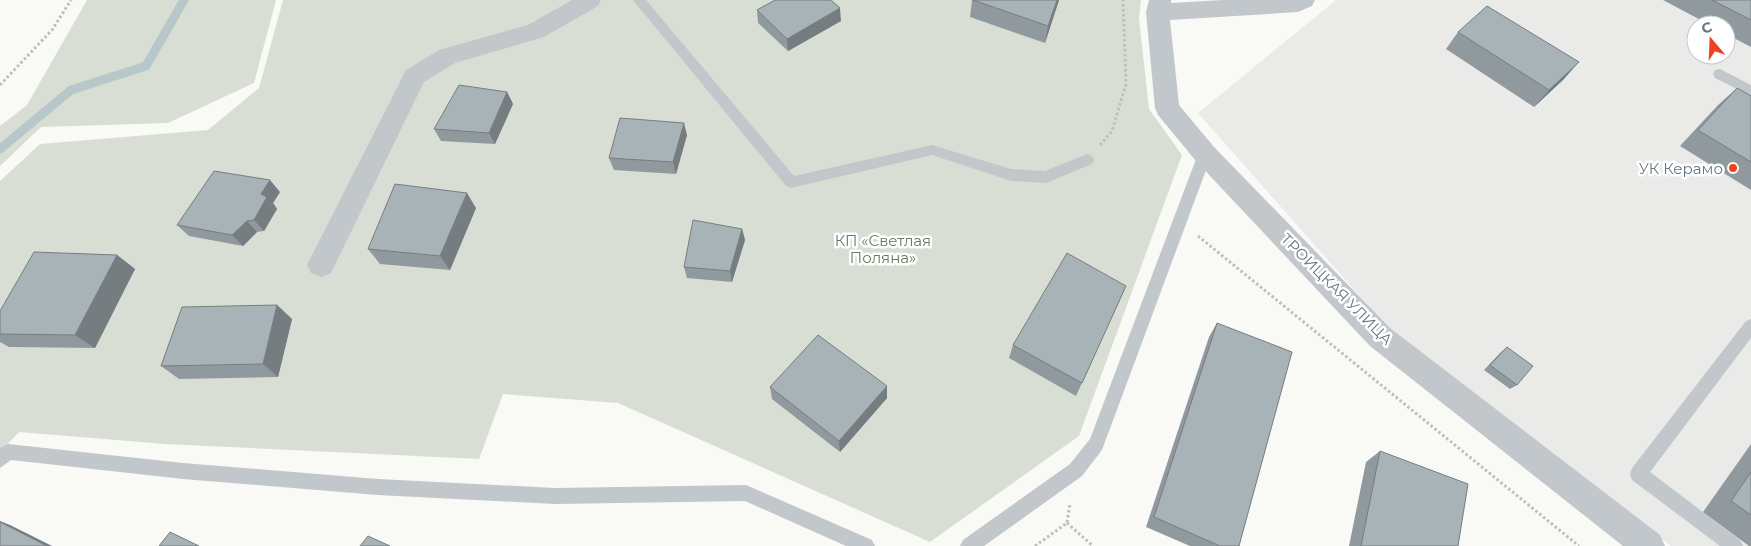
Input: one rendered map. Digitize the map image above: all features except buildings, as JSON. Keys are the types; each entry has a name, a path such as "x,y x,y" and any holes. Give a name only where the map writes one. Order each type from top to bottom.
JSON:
{"street":[{"path":"321,265 415,76 447,56 536,31 590,0"},
{"name":"ТРОИЦКАЯ УЛИЦА","path":"1304,0 1298,4 1159,6 1167,108 1205,154 1380,337 1649,546"}],"lane":[{"path":"639,0 791,182 932,150 1011,176 1046,177 1087,160"},
{"path":"1720,74 1751,92"},
{"path":"969,546 1076,470 1096,444 1205,154"},
{"path":"1734,546 1638,474 1751,326"},
{"path":"0,460 8,452 212,474 378,487 555,496 746,493 866,546"}],"path":[{"path":"0,84 52,30 71,0"},
{"path":"1087,160 1112,131 1126,84 1124,0"},
{"path":"1180,221 1348,357 1506,489 1579,546"},
{"path":"1035,546 1067,523 1076,470"},
{"path":"1067,523 1093,546"}],"shaded area":[{"path":"1336,0 1751,0 1751,546 1671,546 1395,336 1198,113"}],"green space":[{"path":"87,0 276,0 254,83 168,123 41,127 0,166 0,126 27,105"},
{"name":"КП «Светлая Поляна»","path":"283,0 1141,0 1139,18 1149,109 1182,155 1079,436 930,542 618,403 503,394 479,459 165,444 19,432 0,452 0,181 40,144 208,130 259,88"}],"waterway":[{"path":"0,149 71,90 146,66 184,0"}],"place":[{"name":"УК Керамо","path":"1733,168"}]}
